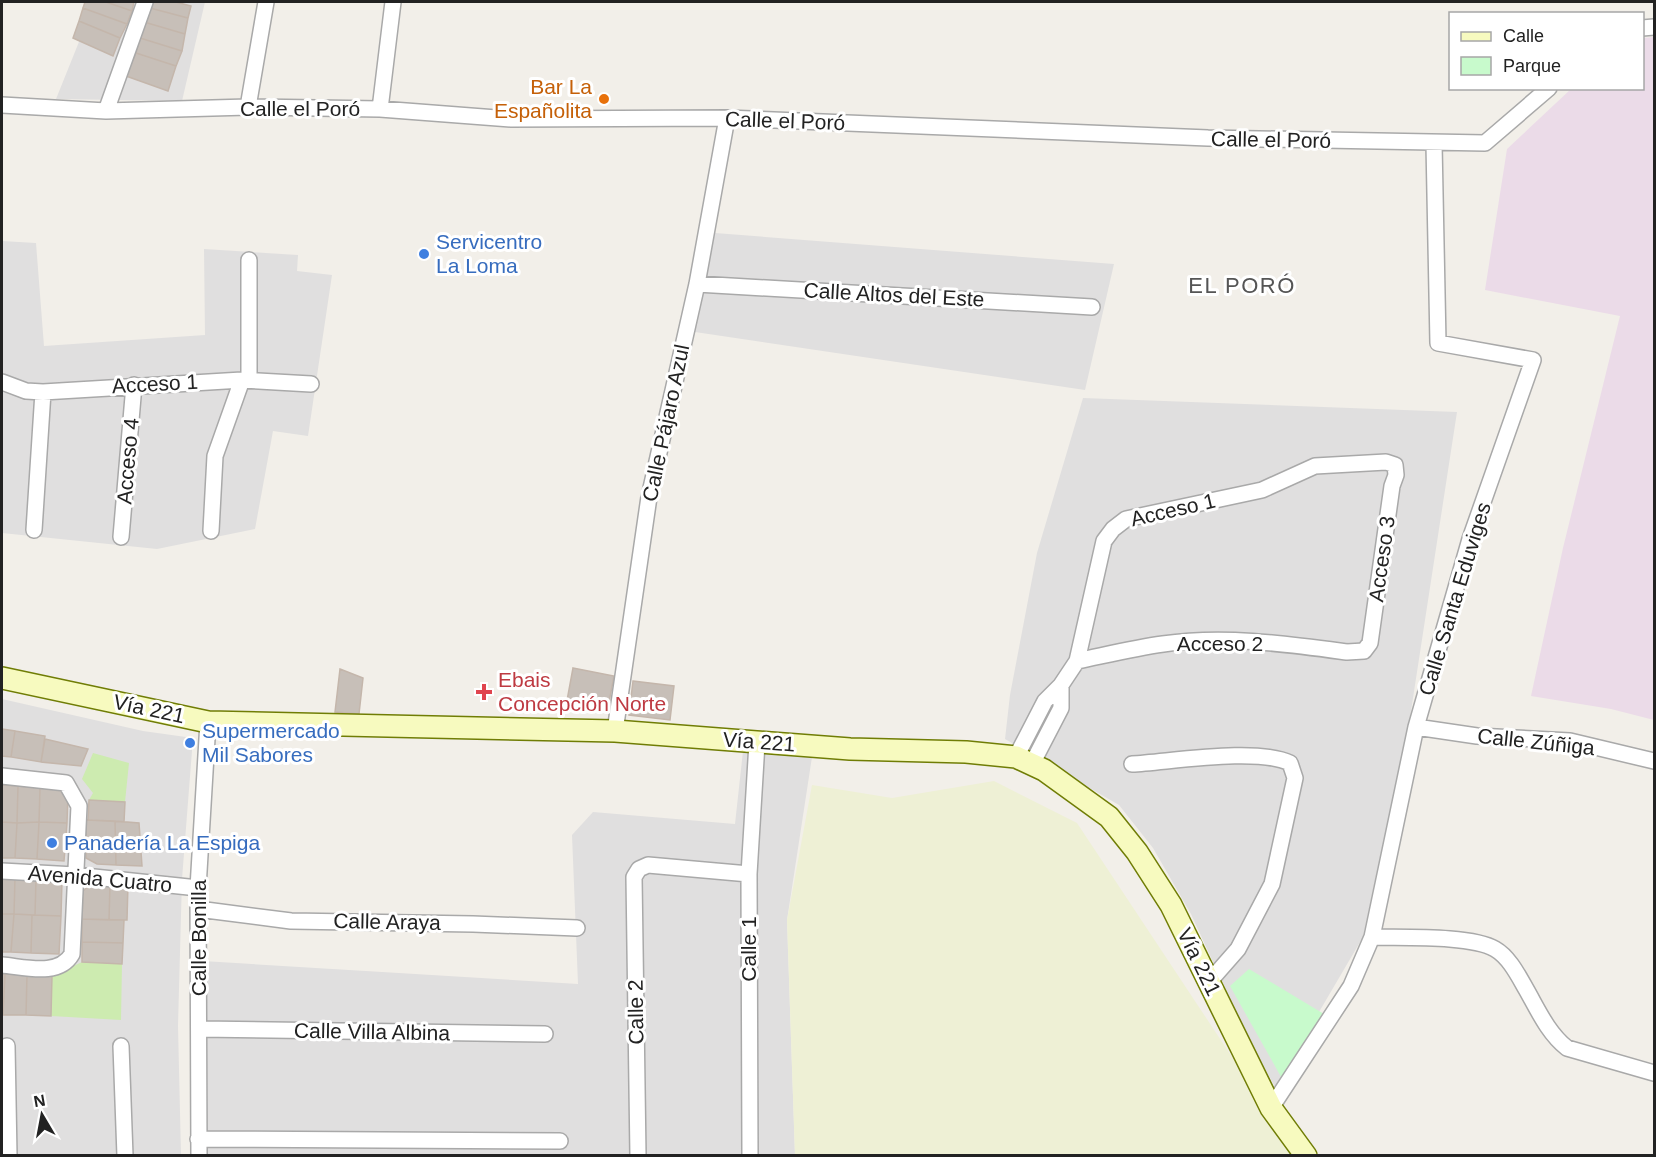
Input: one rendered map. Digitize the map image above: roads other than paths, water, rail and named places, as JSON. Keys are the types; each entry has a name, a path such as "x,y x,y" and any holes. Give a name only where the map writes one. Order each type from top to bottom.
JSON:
{"main road":[{"name":"Vía 221","path":"2,678 208,722 615,730 850,749 966,752 1024,760 1109,817 1137,852 1171,905 1271,1108 1306,1155"}],"street":[{"path":"106,111 145,2"},
{"path":"248,107 266,2"},
{"path":"380,109 393,2"},
{"name":"Calle el Poró","path":"2,105 106,111 248,107 380,109 511,119 727,118 1209,138 1434,144 1485,143 1547,90"},
{"name":"Calle Pájaro Azul","path":"615,730 649,497 697,284 727,118"},
{"name":"Calle Santa Eduviges","path":"1271,1108 1351,986 1372,937 1416,728 1470,538 1533,360 1438,343 1434,144"},
{"path":"211,531 215,456 246,380 249,260"},
{"name":"Calle Altos del Este","path":"697,284 1092,307"},
{"name":"Acceso 1","path":"2,382 26,391 43,392 246,380 311,384"},
{"name":"Acceso 4","path":"121,537 134,385"},
{"path":"34,530 43,392"},
{"name":"Acceso 1","path":"1024,760 1045,701 1061,685 1077,661 1104,541 1113,529 1126,519 1262,490 1315,466 1386,462 1395,465"},
{"name":"Acceso 3","path":"1364,651 1370,643 1392,486 1396,475 1395,465"},
{"name":"Acceso 2","path":"1077,661 1163,644 1188,642 1240,642 1347,652 1364,651"},
{"name":"Calle Bonilla","path":"199,1155 198,888 208,722"},
{"name":"Calle Zúñiga","path":"1416,728 1477,736 1570,741 1654,761"},
{"name":"Calle 1","path":"750,1155 749,874 757,743"},
{"path":"1132,764 1230,757 1280,758 1290,763 1295,778 1272,884 1238,949 1209,982"},
{"path":"2,776 66,783 79,806 72,954 67,962 57,968 2,965"},
{"name":"Calle 2","path":"638,1155 634,877 639,869 648,866 749,874"},
{"name":"Avenida Cuatro","path":"2,871 75,875 198,888"},
{"name":"Calle Araya","path":"198,909 291,921 577,928"},
{"path":"1372,937 1442,940 1482,944 1495,949 1505,958 1517,975 1556,1039 1567,1048 1654,1073"},
{"name":"Calle Villa Albina","path":"198,1029 545,1034"},
{"path":"7,1046 9,1155"},
{"path":"121,1046 124,1155"},
{"path":"198,1139 560,1141"}],"place":[{"name":"Bar La Españolita","path":"604,99"},
{"name":"Servicentro La Loma","path":"424,254"},
{"name":"Ebais Concepción Norte","path":"484,692"},
{"name":"Supermercado Mil Sabores","path":"190,743"},
{"name":"Panadería La Espiga","path":"52,843"}],"district":[{"name":"EL PORÓ","path":"1242,285"}]}
